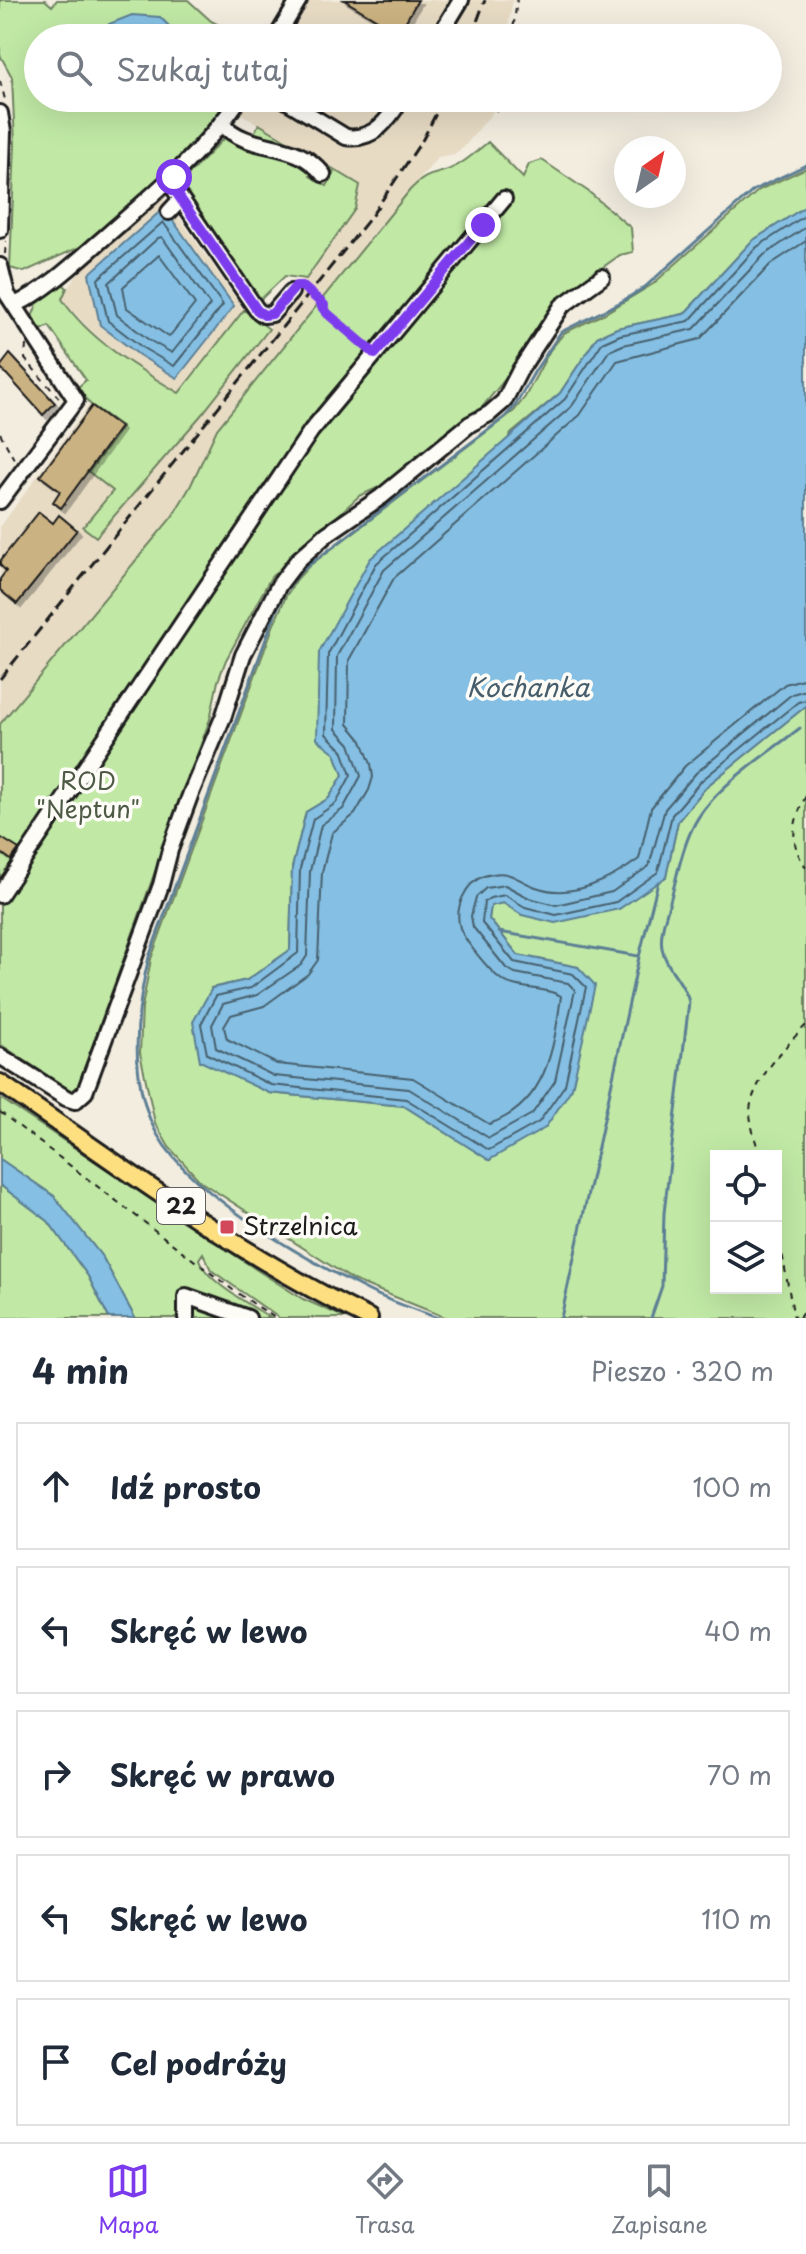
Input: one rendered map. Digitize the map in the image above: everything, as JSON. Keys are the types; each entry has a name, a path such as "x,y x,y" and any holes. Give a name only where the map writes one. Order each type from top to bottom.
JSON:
{"main road":[{"name":"22","path":"0,1083 254,1255 369,1318"}],"street":[{"path":"284,24 299,0"},
{"path":"446,24 461,0"},
{"path":"15,305 66,270 169,182 230,112"},
{"path":"305,112 346,137 357,138 382,127 392,112"},
{"path":"0,113 3,132 0,230"},
{"path":"222,124 247,142 292,150 323,174"},
{"path":"169,182 257,310 264,315 272,314 291,292"},
{"path":"169,212 181,199"},
{"path":"0,895 295,454 504,199"},
{"path":"0,266 7,294 76,400 0,501"},
{"path":"0,1056 66,1098 75,1101 85,1092 161,885 191,793 224,715 243,655 279,585 298,560 327,534 381,497 470,424 504,401 520,370 562,306 602,277"},
{"path":"186,1318 186,1296 248,1318"}],"path":[{"path":"514,24 517,0"},
{"path":"291,292 296,286 302,286 320,300 328,314 375,354"},
{"path":"27,336 25,359 62,402"},
{"path":"0,433 20,466"},
{"path":"806,796 795,820 793,836 794,847 806,867"},
{"path":"758,1150 750,1109 758,1086 780,1052 806,1025"},
{"path":"0,1112 233,1290 275,1318"},
{"path":"776,1222 796,1318"},
{"path":"796,1318 806,1308"}],"shaded area":[{"path":"309,0 513,0 509,24 294,24"},
{"path":"492,112 464,147 455,154 438,157 228,414 217,429 172,517 0,724 0,527 90,404 122,427 89,472 113,491 84,526 96,536 269,329 355,209 360,185 241,114"},
{"path":"163,199 177,214 244,310 179,393 131,365 88,328 61,298 79,272"}],"green space":[{"path":"0,0 45,0 52,6 57,0 188,0 217,24 24,24 24,112 220,112 165,172 80,247 24,272 10,268 15,144 12,77 0,55"},
{"path":"259,124 360,185 355,209 306,279 285,276 259,301 177,187 226,136 248,149 290,154 312,169 310,176 327,186 334,172 292,145 251,138"},
{"name":"ROD \"Neptun\"","path":"488,142 523,178 529,164 542,160 589,192 631,228 633,252 620,255 557,300 516,366 479,411 401,477 359,496 271,577 226,660 218,681 210,719 75,1094 0,1044 0,724 172,517 217,429 410,190 428,176 460,164"},
{"path":"806,168 806,206 752,241 684,314 617,328 597,337 560,393 511,434 335,753 343,775 329,798 306,812 292,868 290,950 247,980 211,988 269,1093 404,1106 490,1160 578,967 518,955 489,919 491,905 503,903 522,915 666,877 678,821 707,786 806,706 806,1318 447,1318 353,1280 201,1182 169,1147 155,1123 140,1053 142,1007 151,959 274,624 297,579 309,566 514,411 550,350 564,333 653,284 759,190"},
{"path":"63,284 67,288 62,299 86,327 115,352 179,393 244,310 269,329 203,413 96,537 83,527 113,491 89,472 122,427 90,404 77,388 86,380 49,326 38,332 31,320 37,304"},
{"path":"0,1098 260,1272 303,1299 346,1318 279,1318 211,1270 203,1253 199,1259 210,1276 271,1318 135,1318 103,1258 54,1196 0,1159"},
{"path":"0,1185 48,1221 88,1276 109,1318 0,1318"}],"water":[{"path":"132,15 160,17 167,24 109,24"},
{"name":"Kochanka","path":"806,206 806,706 707,786 678,821 666,877 619,909 555,923 522,915 503,903 491,906 489,919 518,955 578,967 595,985 572,1088 545,1128 489,1160 404,1106 269,1093 200,1061 193,1022 212,988 247,980 290,950 292,868 306,812 329,798 343,775 335,753 317,739 319,652 370,559 560,393 597,337 617,328 684,314 752,241"},
{"path":"164,208 234,306 177,378 139,355 100,325 89,274"},
{"path":"0,1159 54,1196 103,1258 135,1318 109,1318 88,1276 48,1221 0,1185"}],"building":[{"path":"344,0 418,0 404,24 384,24"},
{"path":"10,354 55,403 43,415 0,367"},
{"path":"92,406 120,427 61,508 53,502 60,491 40,476"},
{"path":"39,512 53,523 59,515 77,530 17,604 0,590 0,579 6,571 0,561"},
{"path":"0,837 19,849 11,860 0,852"}],"waterway":[{"name":"Kochanka","path":"438,1318 374,1293 277,1240 215,1196 188,1173 167,1148 152,1124 145,1104 138,1062 138,1019 149,957 277,609 286,590 301,571 505,417 561,332 645,287 754,190 806,165"},
{"path":"651,1318 662,1286 664,1213 689,1002 664,955 661,942 664,921 686,844 700,814 740,774 800,728"},
{"path":"561,1318 658,882"},
{"path":"499,932 638,956"}],"railway":[{"path":"476,24 485,0"},
{"path":"0,679 370,218 423,139 437,112"}],"place":[{"name":"Strzelnica","path":"227,1227"}],"route":[{"path":"174,177 169,182 257,310 264,315 272,314 296,286 302,286 320,300 328,314 375,354 483,225"}]}
